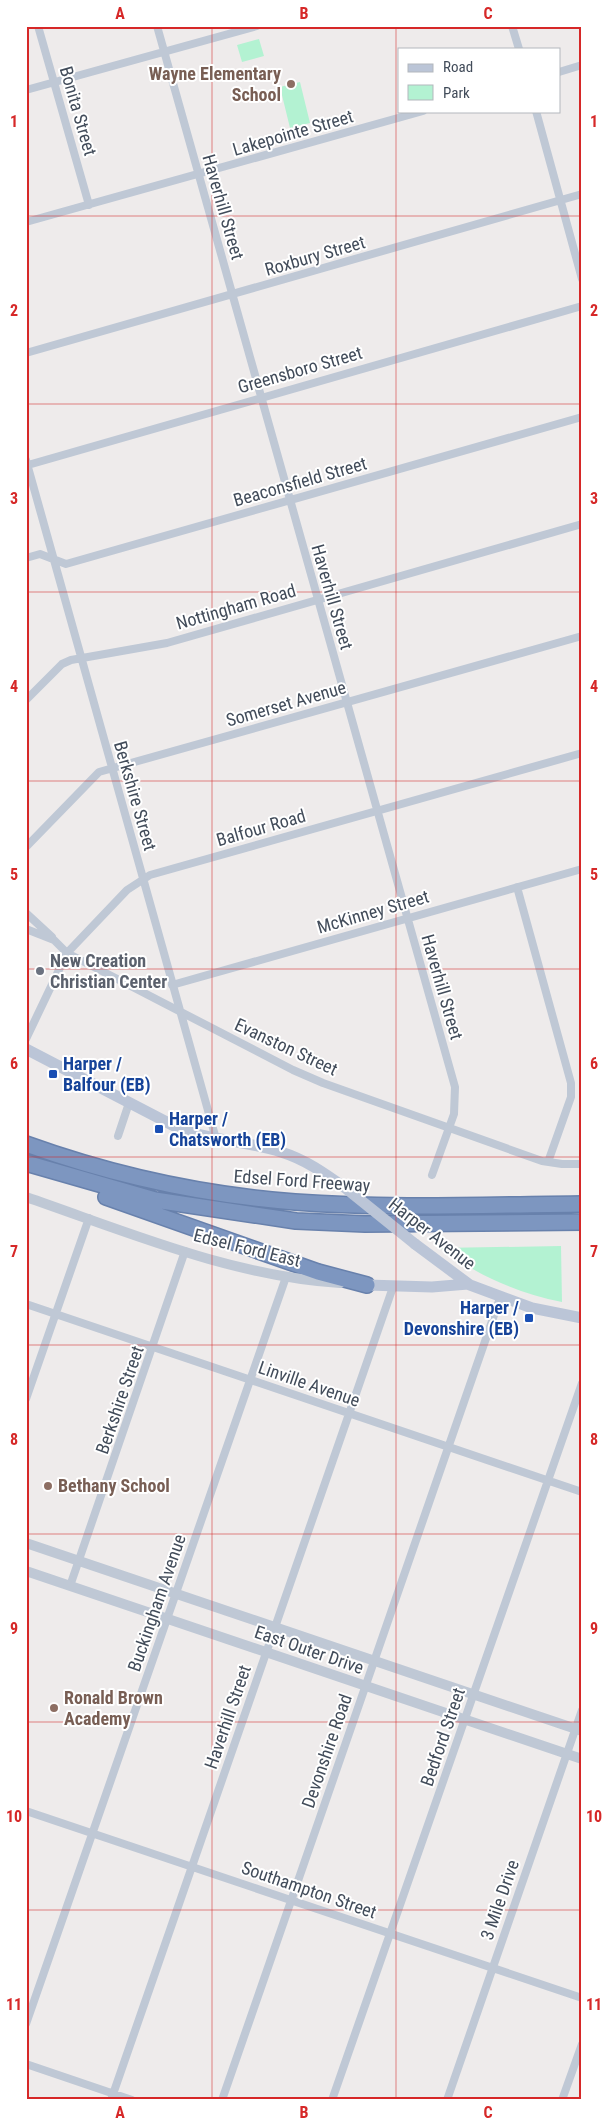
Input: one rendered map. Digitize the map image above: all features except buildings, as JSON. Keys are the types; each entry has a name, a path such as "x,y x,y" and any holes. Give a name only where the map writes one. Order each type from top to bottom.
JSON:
{"highway":[{"name":"Edsel Ford Freeway","path":"26,1144 148,1180 229,1194 285,1201 382,1206 582,1204"},
{"name":"Edsel Ford Freeway","path":"33,1165 155,1200 296,1221 365,1224 582,1222"},
{"path":"33,1165 83,1188 170,1220 318,1272 367,1286"}],"main road":[{"name":"Harper Avenue","path":"26,1049 180,1129 216,1140 268,1148 296,1157 327,1174 468,1284 500,1298 551,1313 582,1318"},
{"name":"Edsel Ford East","path":"367,1286 393,1287 468,1284"}],"street":[{"name":"Bonita Street","path":"38,26 88,205"},
{"name":"Haverhill Street","path":"157,26 455,1087 455,1106 432,1175"},
{"path":"26,90 257,26"},
{"path":"512,26 519,48"},
{"path":"560,72 582,65"},
{"name":"Lakepointe Street","path":"26,222 420,112"},
{"path":"536,112 582,279"},
{"name":"Roxbury Street","path":"26,352 233,295 582,194"},
{"name":"Greensboro Street","path":"27,462 582,306"},
{"name":"Beaconsfield Street","path":"26,558 40,554 66,564 582,417"},
{"name":"Berkshire Street","path":"27,462 216,1140"},
{"name":"Nottingham Road","path":"26,700 62,664 80,657 167,643 582,524"},
{"name":"Somerset Avenue","path":"26,847 99,772 112,770 582,636"},
{"name":"Balfour Road","path":"26,1039 67,953 127,890 142,879 160,872 582,752"},
{"name":"McKinney Street","path":"172,985 582,869"},
{"path":"518,887 572,1083 569,1102 548,1162"},
{"path":"26,913 54,940"},
{"name":"Evanston Street","path":"26,929 54,940 67,953 315,1080 548,1162 582,1164"},
{"path":"118,1136 129,1103"},
{"name":"Edsel Ford East","path":"26,1197 233,1266 307,1281 367,1286"},
{"path":"26,1399 89,1218"},
{"name":"Berkshire Street","path":"70,1586 185,1251"},
{"name":"Buckingham Avenue","path":"26,2024 286,1277"},
{"name":"Haverhill Street","path":"112,2096 393,1287"},
{"name":"Devonshire Road","path":"222,2100 500,1298"},
{"name":"Linville Avenue","path":"26,1304 582,1492"},
{"name":"Bedford Street","path":"332,2100 582,1383"},
{"name":"East Outer Drive","path":"26,1543 579,1730"},
{"name":"East Outer Drive","path":"26,1571 582,1759"},
{"name":"3 Mile Drive","path":"447,2100 566,1754 579,1730 582,1710"},
{"name":"Southampton Street","path":"26,1811 582,1998"},
{"path":"562,2100 582,2044"},
{"path":"26,2064 112,2096 132,2100"}],"green space":[{"path":"259,39 264,56 242,62 237,45"},
{"path":"300,82 310,123 290,128 280,87"},
{"path":"561,1246 562,1302 529,1294 498,1282 468,1267 440,1248"}],"place":[{"name":"Wayne Elementary School","path":"291,84"},
{"name":"New Creation Christian Center","path":"40,971"},
{"name":"Harper / Balfour (EB)","path":"53,1074"},
{"name":"Harper / Chatsworth (EB)","path":"159,1129"},
{"name":"Harper / Devonshire (EB)","path":"529,1318"},
{"name":"Bethany School","path":"48,1486"},
{"name":"Ronald Brown Academy","path":"54,1708"}]}
